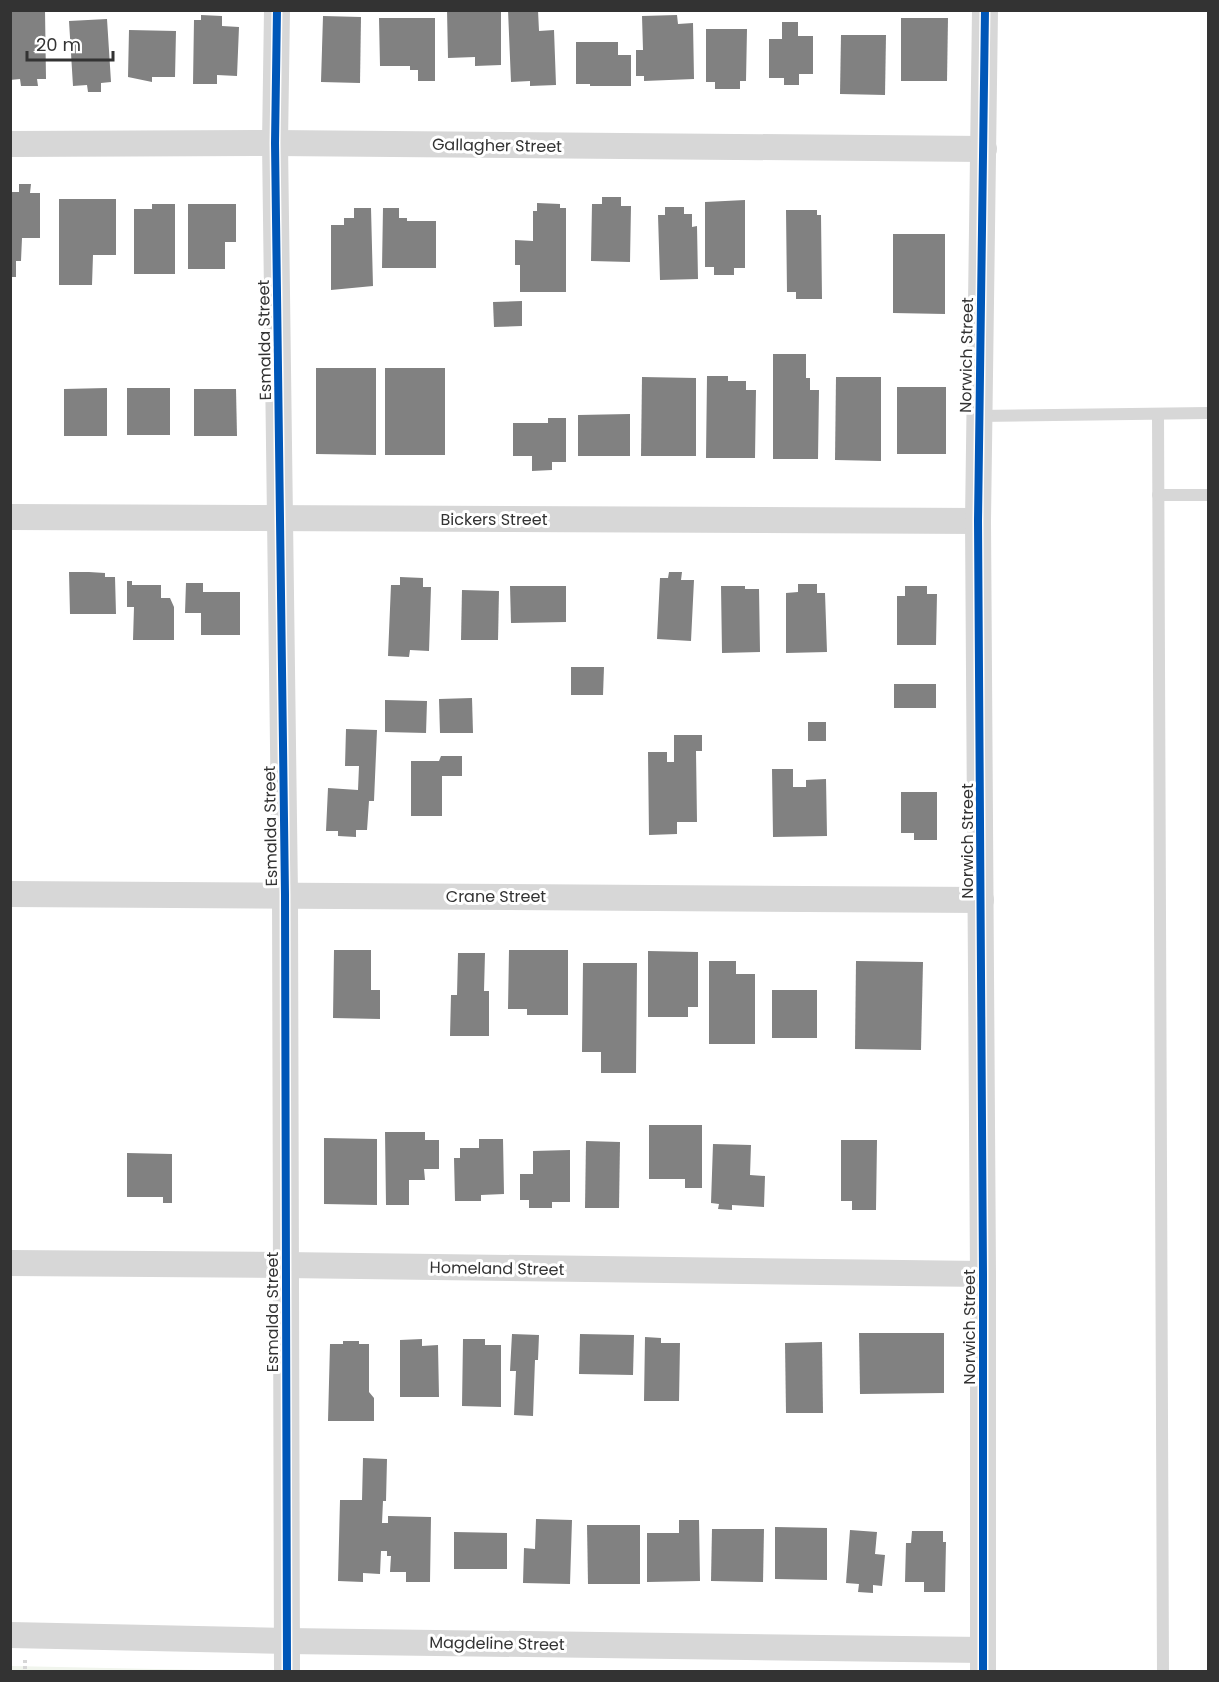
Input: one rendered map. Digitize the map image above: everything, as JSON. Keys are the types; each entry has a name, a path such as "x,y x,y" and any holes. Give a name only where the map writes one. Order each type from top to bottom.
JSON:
{"street":[{"name":"Esmalda Street","path":"277,10 274,143 285,895 287,1671"},
{"name":"Norwich Street","path":"983,1661 978,416 985,10"},
{"name":"Gallagher Street","path":"10,144 274,143 984,149"},
{"name":"Bickers Street","path":"10,517 978,521"},
{"name":"Crane Street","path":"10,894 981,900"},
{"name":"Homeland Street","path":"10,1263 285,1264 983,1274"},
{"name":"Magdeline Street","path":"10,1635 983,1661"}],"lane":[{"path":"978,416 1209,413"},
{"path":"1158,414 1163,1671"},
{"path":"1158,495 1209,495"}],"shaded area":[{"path":"11,1666 253,1671 11,1672"}],"building":[{"path":"10,10 45,10 46,79 37,79 38,86 21,86 20,79 10,80"},
{"path":"447,10 501,10 501,65 475,66 475,57 448,58"},
{"path":"508,10 538,10 539,31 554,30 556,85 530,86 530,81 511,82"},
{"path":"201,15 222,16 222,26 239,27 237,76 217,75 217,84 193,84 194,20 201,20"},
{"path":"677,15 678,24 693,23 694,79 644,81 644,76 636,76 636,50 643,50 642,16"},
{"path":"323,16 361,17 360,83 321,82"},
{"path":"379,18 435,18 435,81 418,81 418,70 410,70 410,66 380,66"},
{"path":"901,18 948,18 947,81 901,81"},
{"path":"107,19 111,82 101,83 101,92 88,92 87,85 73,86 69,21"},
{"path":"782,22 798,22 798,36 813,36 813,74 799,74 799,85 784,85 784,78 769,78 769,39 782,39"},
{"path":"706,29 747,29 746,81 740,81 740,89 715,89 715,82 706,82"},
{"path":"129,30 176,31 175,77 152,77 152,82 128,77"},
{"path":"841,35 886,35 885,95 840,94"},
{"path":"576,42 618,42 618,55 631,55 631,86 576,84"},
{"path":"19,184 31,184 30,193 40,193 40,238 22,238 21,261 16,261 16,277 10,277 10,192 19,192"},
{"path":"602,197 621,197 621,206 631,206 630,262 591,261 592,204 602,204"},
{"path":"59,199 116,199 116,255 93,255 92,285 59,285"},
{"path":"745,200 745,268 734,268 734,275 714,275 714,267 705,267 705,202"},
{"path":"537,203 560,204 560,208 566,208 566,292 520,292 520,265 515,265 515,240 533,241 533,211 537,211"},
{"path":"152,204 175,204 175,274 134,274 134,209 152,209"},
{"path":"188,204 236,204 236,242 225,242 225,269 188,269"},
{"path":"665,207 684,207 684,214 692,214 692,227 697,226 698,279 660,280 658,215 665,215"},
{"path":"354,208 371,208 373,286 331,290 331,225 344,225 344,218 354,218"},
{"path":"383,208 399,208 399,218 407,218 407,221 436,221 436,268 382,268"},
{"path":"786,210 817,210 817,215 821,215 822,299 796,299 796,292 787,292"},
{"path":"893,234 945,234 945,314 893,313"},
{"path":"522,301 522,326 494,327 493,302"},
{"path":"773,354 806,354 806,378 810,378 810,390 819,390 818,459 773,459"},
{"path":"316,368 376,368 376,455 316,454"},
{"path":"385,368 445,368 445,455 385,455"},
{"path":"707,376 728,376 728,381 746,381 746,390 756,390 755,458 706,458"},
{"path":"642,377 696,378 696,456 641,456"},
{"path":"836,377 881,377 881,461 835,460"},
{"path":"897,387 946,387 946,454 897,454"},
{"path":"107,388 107,436 64,436 64,389"},
{"path":"127,388 170,388 170,435 127,435"},
{"path":"194,389 236,389 237,436 194,436"},
{"path":"630,414 630,456 578,456 578,415"},
{"path":"548,418 566,418 566,462 552,462 552,470 532,471 532,456 513,456 513,423 548,423"},
{"path":"69,572 105,573 105,577 115,577 116,614 70,614"},
{"path":"669,572 682,572 681,580 694,580 691,641 657,639 660,578 668,578"},
{"path":"400,577 423,578 423,587 431,587 429,651 410,650 409,657 388,656 391,585 400,585"},
{"path":"127,581 132,581 132,585 161,585 161,598 170,598 174,607 174,640 133,640 134,607 127,607"},
{"path":"186,583 203,583 203,592 240,592 240,635 201,635 201,613 185,613"},
{"path":"798,584 817,584 817,593 825,593 827,652 786,653 786,593 798,592"},
{"path":"510,586 566,586 566,622 511,623"},
{"path":"721,586 745,586 745,589 759,589 760,652 722,653"},
{"path":"905,586 927,586 927,594 937,594 936,645 897,645 897,596 905,596"},
{"path":"462,590 499,591 498,640 461,640"},
{"path":"571,667 604,667 603,695 571,695"},
{"path":"894,684 936,684 936,708 894,708"},
{"path":"472,698 473,733 440,733 439,699"},
{"path":"385,700 427,701 426,733 385,732"},
{"path":"808,722 826,722 826,741 808,741"},
{"path":"346,729 377,730 374,801 369,801 367,830 356,830 356,837 338,836 338,831 326,831 328,788 358,790 359,766 345,766"},
{"path":"674,735 702,735 702,751 696,751 697,822 677,822 677,834 649,835 648,752 667,752 667,762 674,762"},
{"path":"441,756 462,756 462,776 442,776 442,816 411,816 411,761 439,761"},
{"path":"772,769 793,769 793,787 806,787 806,780 826,779 827,836 773,837"},
{"path":"901,792 937,792 937,840 914,840 914,833 901,833"},
{"path":"334,950 371,950 371,990 380,990 380,1019 333,1018"},
{"path":"509,950 568,950 568,1015 527,1015 527,1009 508,1009"},
{"path":"648,951 698,952 698,1007 688,1007 688,1017 648,1017"},
{"path":"458,953 485,953 484,991 489,991 489,1036 450,1036 451,995 457,995"},
{"path":"709,961 736,961 736,974 755,974 755,1044 709,1044"},
{"path":"856,961 923,962 921,1050 855,1049"},
{"path":"583,963 637,963 636,1073 601,1073 601,1052 582,1052"},
{"path":"772,990 817,990 817,1038 772,1038"},
{"path":"649,1125 702,1125 702,1188 685,1188 685,1179 649,1179"},
{"path":"385,1132 425,1132 425,1140 439,1140 439,1169 424,1169 425,1180 409,1180 409,1205 386,1205"},
{"path":"324,1138 377,1139 377,1205 324,1204"},
{"path":"479,1139 503,1139 504,1194 481,1195 481,1201 455,1201 454,1158 460,1158 460,1148 479,1148"},
{"path":"841,1140 877,1140 876,1210 852,1210 852,1201 841,1201"},
{"path":"586,1141 620,1142 619,1208 585,1208"},
{"path":"713,1144 751,1145 750,1175 765,1176 764,1207 732,1205 732,1210 718,1209 719,1204 711,1203"},
{"path":"570,1150 570,1202 552,1202 552,1208 529,1208 529,1200 520,1200 520,1174 533,1174 533,1151"},
{"path":"127,1153 172,1154 172,1203 163,1203 163,1197 127,1197"},
{"path":"859,1333 944,1333 944,1393 860,1394"},
{"path":"512,1334 539,1335 538,1360 535,1360 533,1416 514,1415 516,1371 510,1371"},
{"path":"580,1334 634,1335 633,1375 579,1374"},
{"path":"645,1337 661,1338 661,1343 680,1343 679,1401 644,1401"},
{"path":"422,1339 422,1346 438,1345 439,1397 400,1397 400,1340"},
{"path":"463,1339 485,1339 485,1345 501,1345 501,1407 462,1406"},
{"path":"343,1341 359,1341 359,1344 369,1344 369,1392 374,1398 374,1421 328,1421 330,1344 343,1344"},
{"path":"822,1342 823,1413 786,1413 785,1343"},
{"path":"363,1458 387,1459 386,1501 383,1501 382,1523 388,1523 388,1516 431,1517 430,1582 406,1582 406,1572 390,1572 391,1556 387,1556 387,1551 381,1551 380,1574 363,1573 363,1582 338,1581 340,1500 362,1500"},
{"path":"536,1519 572,1520 570,1584 523,1583 524,1548 535,1549"},
{"path":"679,1520 699,1520 700,1581 647,1582 647,1533 679,1533"},
{"path":"587,1525 640,1525 640,1584 588,1584"},
{"path":"775,1527 827,1528 827,1580 775,1579"},
{"path":"712,1529 764,1529 763,1582 711,1581"},
{"path":"850,1530 877,1532 875,1554 885,1555 882,1586 873,1585 873,1593 858,1592 859,1584 846,1583"},
{"path":"912,1531 943,1531 943,1542 946,1542 945,1592 924,1592 924,1582 905,1582 906,1543 911,1543"},
{"path":"454,1532 507,1533 507,1569 454,1569"}],"cycle path":[{"path":"277,10 275,143 285,895 287,1672"},
{"path":"983,1672 978,521 985,10"}]}
